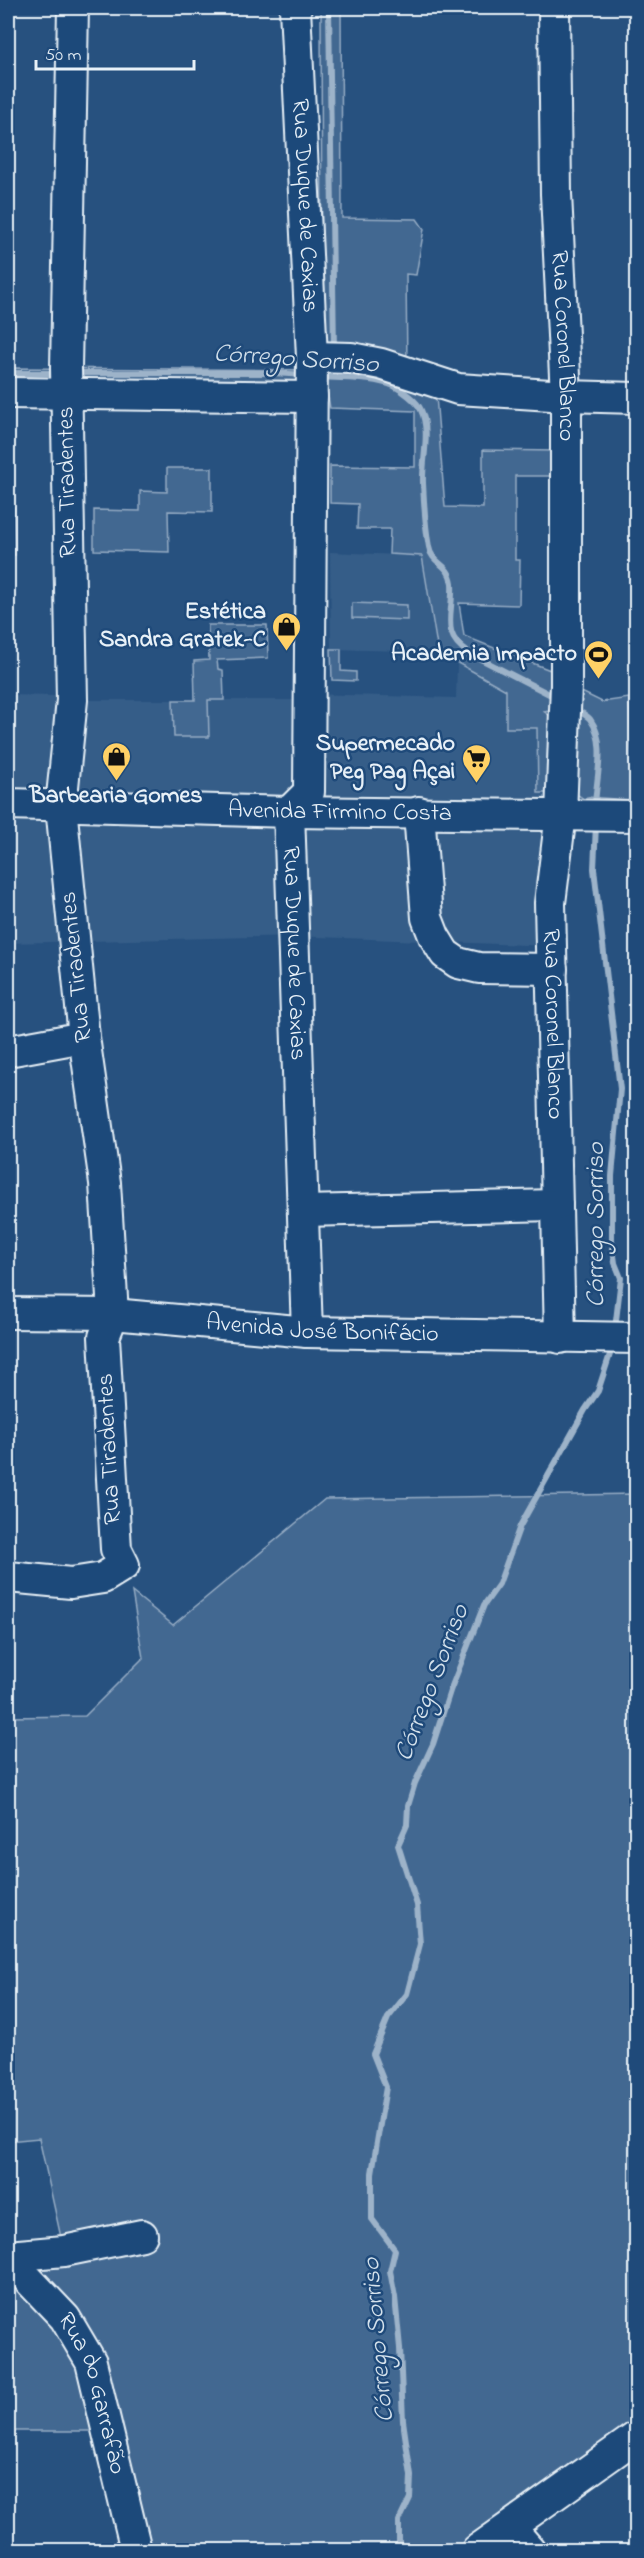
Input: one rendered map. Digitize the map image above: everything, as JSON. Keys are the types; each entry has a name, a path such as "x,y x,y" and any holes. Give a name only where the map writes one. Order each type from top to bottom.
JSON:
{"street":[{"name":"Rua Tiradentes","path":"8,1577 71,1583 103,1578 124,1565 116,1550 104,1337 113,1314 105,1183 84,1037 61,806 72,700 66,382 73,8"},
{"name":"Rua Duque de Caxias","path":"295,8 312,377 309,792 289,812 307,1332"},
{"name":"Rua Coronel Blanco","path":"554,8 556,194 566,396 567,814 550,903 556,1205 569,1339"},
{"path":"8,393 66,382 312,377 351,358 381,364 458,389 636,398"},
{"name":"Avenida Firmino Costa","path":"8,804 289,812 629,816"},
{"path":"419,812 427,918 445,954 458,963 479,968 552,969"},
{"path":"8,1051 84,1037"},
{"path":"303,1210 556,1205"},
{"name":"Avenida José Bonifácio","path":"8,1313 113,1314 307,1332 569,1339 634,1338"},
{"path":"8,2257 64,2251 142,2235"},
{"name":"Rua do Garrafão","path":"8,2257 65,2318 91,2362 136,2550"},
{"path":"477,2550 636,2437"},
{"path":"510,2527 530,2550"}],"shaded area":[{"path":"321,8 341,8 342,218 417,219 424,229 416,275 406,274 407,366 325,345 322,287"},
{"path":"338,363 403,377 416,382 436,396 445,507 483,508 483,450 556,451 555,476 515,476 515,560 520,560 519,605 459,603 464,636 550,670 559,681 602,702 629,698 634,796 630,800 587,797 584,799 574,792 573,729 569,712 562,710 543,711 553,718 554,793 538,793 537,728 506,728 506,690 438,652 422,556 389,554 390,529 357,529 358,504 330,503 330,466 415,467 415,411 330,408 326,384 8,381 8,368 326,370 329,366"},
{"path":"167,468 212,468 212,512 168,511 169,552 94,550 94,510 140,511 140,491 167,492"},
{"path":"8,507 14,507 15,555 8,555"},
{"path":"330,552 422,556 438,652 331,649"},
{"path":"352,603 407,605 407,620 352,618"},
{"path":"208,625 267,625 268,658 217,660 218,669 223,670 224,700 208,700 209,737 174,737 173,700 195,700 194,661 209,660"},
{"path":"331,649 341,649 341,671 356,672 356,681 332,680"},
{"path":"457,663 491,666 602,702 636,698 636,816 561,815 551,946 293,936 8,943 8,695 57,696 72,700 309,700 310,694 456,698"},
{"path":"636,1494 636,2449 482,2550 146,2550 121,2431 8,2431 8,2256 64,2251 39,2138 8,2141 8,1717 85,1716 143,1658 132,1592 173,1625 325,1499"}],"waterway":[{"path":"329,8 334,350"},
{"name":"Córrego Sorriso","path":"8,373 59,373"},
{"name":"Córrego Sorriso","path":"75,373 305,375"},
{"name":"Córrego Sorriso","path":"321,377 385,383 401,390 419,407 425,427 423,483 428,539 433,557 448,571 452,583 450,623 454,638 469,653 555,697"},
{"name":"Córrego Sorriso","path":"575,709 590,719 598,739 599,762 595,808"},
{"name":"Córrego Sorriso","path":"596,824 594,869 620,1089 612,1176 612,1241 615,1263 621,1278 615,1329"},
{"name":"Córrego Sorriso","path":"399,2550 399,2521 410,2498 411,2476 403,2421 400,2348 390,2271 395,2250 372,2219 372,2173 386,2087 373,2054 388,2018 407,1994 420,1944 417,1905 398,1845 407,1825 408,1806 415,1783 433,1744 450,1691 484,1605 499,1584 520,1526 598,1391 613,1345"}],"place":[{"name":"Estética Sandra Gratek-C","path":"287,652"},
{"name":"Academia Impacto","path":"598,680"},
{"name":"Barbearia Gomes","path":"116,782"},
{"name":"Supermecado Peg Pag Açai","path":"476,784"}]}
